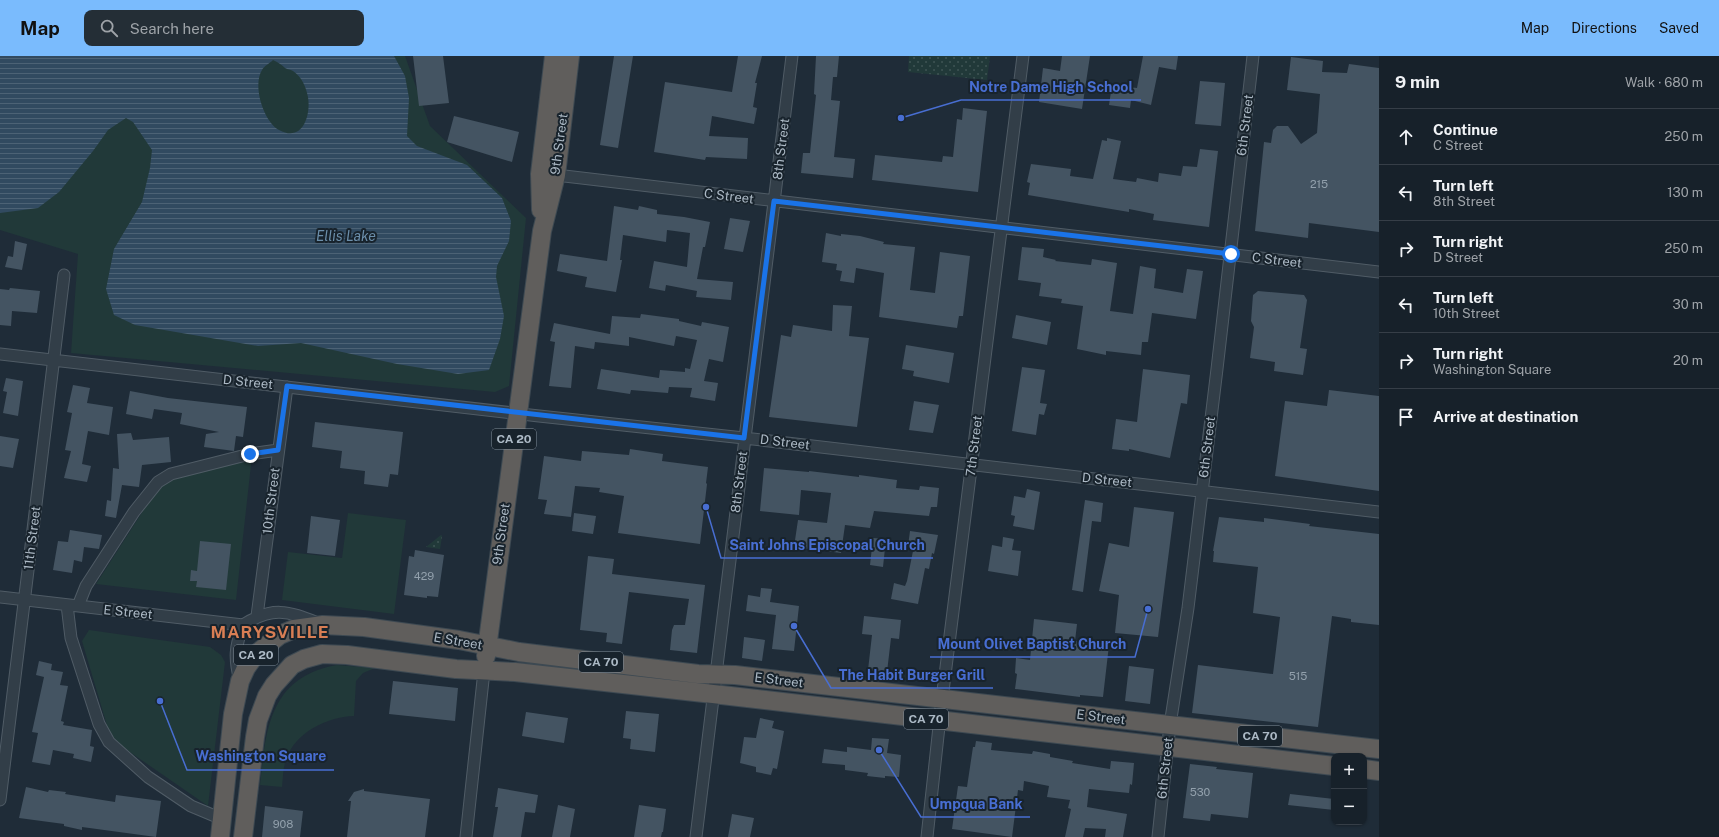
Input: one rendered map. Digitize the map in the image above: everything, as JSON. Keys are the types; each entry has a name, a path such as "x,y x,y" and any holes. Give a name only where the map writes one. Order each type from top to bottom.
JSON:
{"highway":[{"name":"9th Street","path":"542,231 540,174 554,56"},
{"name":"9th Street","path":"484,671 486,646 542,231 556,175 570,56"},
{"name":"E Street","path":"240,681 246,668 256,654 280,635 294,629 323,625 364,627 458,640 519,652 698,674 735,675 1379,749"},
{"name":"E Street","path":"243,837 258,720 267,696 274,685 292,666 313,656 332,654 484,671 515,672 713,694 1331,766"},
{"name":"CA 20","path":"220,837 233,714 240,681"},
{"path":"1367,769 1379,771"}],"street":[{"name":"8th Street","path":"696,837 792,56"},
{"name":"7th Street","path":"927,837 942,699 1002,227 1022,56"},
{"name":"6th Street","path":"1158,837 1167,746 1188,608 1231,254 1253,56"},
{"name":"C Street","path":"556,175 1379,272"},
{"name":"11th Street","path":"0,800 64,275"},
{"name":"D Street","path":"0,354 1202,490 1379,512"},
{"name":"10th Street","path":"257,616 287,386"},
{"path":"222,819 192,806 152,780 108,742 99,724 71,638 73,606 134,512 158,482 171,474 250,454 278,450"},
{"name":"E Street","path":"0,597 243,625 257,616 269,612 286,613 300,616 323,625"},
{"path":"240,681 235,663 236,645 243,625"},
{"name":"9th Street","path":"466,837 484,671"}],"green space":[{"name":"Ellis Lake","path":"0,56 405,56 430,126 526,218 509,386 495,392 71,353 78,254 0,230"},
{"path":"909,56 990,56 987,80 908,72"},
{"path":"252,456 236,600 96,584 161,483"},
{"path":"348,513 406,520 394,614 282,600 288,552 342,558"},
{"path":"441,535 440,549 426,547"},
{"path":"89,630 210,647 221,655 225,662 208,806 111,739 82,641"},
{"path":"337,665 375,668 363,673 356,681 354,716 333,719 323,723 305,734 297,741 286,759 282,787 260,785 269,725 276,708 285,693 298,681 315,671"}],"water":[{"name":"Ellis Lake","path":"0,56 394,56 405,76 409,98 407,136 417,146 467,165 502,198 511,221 509,241 497,266 496,277 504,316 500,339 489,370 458,374 397,364 301,343 258,346 135,325 114,315 106,289 114,249 142,202 150,168 152,150 133,122 126,118 108,130 93,151 59,192 38,208 0,213","holes":["273,60 296,73 305,86 309,104 308,112 304,125 300,130 294,133 287,133 274,126 264,112 261,103 258,85 259,77 264,67"]}],"building":[{"path":"413,56 443,56 449,103 419,106"},
{"path":"614,56 633,56 618,148 600,145"},
{"path":"738,56 762,56 755,83 757,83 753,107 757,108 754,124 712,116 709,136 748,138 747,159 706,157 705,160 654,152 665,82 732,92"},
{"path":"816,56 839,56 837,77 833,77 831,100 840,101 834,157 855,159 853,178 801,173 803,153 810,153 816,95 814,94"},
{"path":"1062,56 1090,56 1082,109 1039,102 1043,68 1060,71"},
{"path":"1143,56 1178,56 1176,70 1159,67 1151,105 1131,100 1130,108 1109,105 1112,85 1137,88"},
{"path":"1291,57 1323,61 1322,72 1347,73 1349,64 1379,68 1379,232 1309,223 1308,238 1255,231 1264,142 1271,143 1273,130 1277,126 1288,126 1301,144 1317,133 1320,94 1287,90"},
{"path":"1200,81 1225,83 1221,126 1195,124"},
{"path":"963,108 987,111 978,192 872,180 875,155 942,162 943,156 953,157 957,119 962,120"},
{"path":"454,116 519,132 512,162 447,142"},
{"path":"1107,138 1121,141 1113,179 1136,182 1137,178 1158,182 1159,173 1181,176 1183,166 1197,167 1200,149 1218,151 1209,227 1153,220 1154,214 1129,209 1129,212 1028,195 1030,183 1027,182 1031,164 1071,169 1070,176 1093,179 1102,140 1107,141"},
{"path":"614,206 638,210 639,206 657,210 657,214 710,222 705,247 703,247 697,279 733,282 731,300 696,297 697,291 666,285 665,291 649,288 654,261 687,267 690,233 667,230 666,242 623,235 620,260 622,260 616,292 585,287 587,277 557,271 560,254 607,261"},
{"path":"730,218 750,221 743,252 724,249"},
{"path":"826,233 841,236 841,234 860,236 884,242 883,244 915,247 910,290 935,293 940,252 970,256 963,316 959,316 957,328 879,317 884,273 856,268 854,283 840,281 842,271 836,270 837,264 822,262"},
{"path":"15,241 27,244 22,270 5,267 8,256 13,257"},
{"path":"1022,247 1044,249 1043,257 1056,260 1055,261 1091,265 1092,259 1117,263 1110,311 1133,314 1140,266 1156,269 1154,288 1183,293 1187,269 1203,271 1196,319 1152,313 1148,342 1142,342 1141,355 1106,351 1106,355 1077,349 1083,306 1061,303 1062,299 1039,296 1041,283 1018,280"},
{"path":"10,288 40,291 37,313 12,311 11,326 0,325 0,289 9,290"},
{"path":"1258,291 1304,295 1307,300 1300,348 1307,349 1303,375 1274,371 1275,362 1250,358 1254,327 1251,321 1253,295"},
{"path":"833,305 852,306 849,336 869,338 857,427 769,417 781,335 791,337 793,325 832,331"},
{"path":"641,314 679,319 679,321 701,326 702,322 729,327 723,362 709,359 704,381 718,383 715,401 690,397 692,388 669,387 668,393 631,390 630,394 597,389 601,369 659,378 660,370 685,372 685,368 690,369 697,340 676,336 674,346 629,337 629,346 595,342 594,349 575,346 571,388 549,386 555,342 550,341 554,323 610,334 612,316 640,318"},
{"path":"1016,315 1051,322 1047,345 1012,338"},
{"path":"906,345 954,353 949,383 913,376 914,371 902,369"},
{"path":"1022,367 1045,370 1040,403 1047,404 1044,415 1039,414 1036,435 1012,431"},
{"path":"1143,369 1190,375 1187,404 1181,403 1170,458 1129,449 1129,451 1112,449 1116,419 1137,422"},
{"path":"6,378 23,381 18,416 3,413 7,392 3,391"},
{"path":"73,385 90,388 87,403 113,407 109,435 88,431 82,464 91,466 87,482 64,478 71,451 65,450 72,413 67,412"},
{"path":"1329,390 1379,396 1379,491 1275,476 1285,401 1327,406"},
{"path":"130,391 168,398 247,407 243,437 236,436 234,451 204,447 206,434 219,432 180,424 182,413 154,409 152,419 126,414"},
{"path":"914,401 939,405 933,433 909,430"},
{"path":"315,422 403,432 398,475 390,474 388,487 364,484 365,471 340,468 342,451 312,447"},
{"path":"131,433 133,440 169,437 171,462 142,465 139,487 122,485 116,518 105,516 107,500 111,501 113,468 119,469 117,434"},
{"path":"0,436 19,439 13,468 0,466"},
{"path":"630,449 663,454 662,461 708,467 700,544 618,533 624,496 599,492 600,488 575,486 571,517 544,514 547,500 538,499 544,456 581,461 582,451 629,455"},
{"path":"764,468 809,471 859,477 859,475 897,480 896,488 919,490 920,486 939,488 937,507 931,507 929,516 874,511 870,528 845,525 841,553 794,547 798,520 827,523 831,493 801,490 799,515 760,511"},
{"path":"1027,489 1040,492 1034,530 1013,526 1015,516 1011,515 1014,496 1025,498"},
{"path":"1085,500 1103,503 1101,522 1092,521 1083,592 1072,590"},
{"path":"1134,507 1174,512 1158,637 1115,633 1119,595 1099,591 1109,543 1129,547"},
{"path":"574,513 596,516 593,534 572,531"},
{"path":"311,516 340,520 335,556 307,553"},
{"path":"1219,517 1264,522 1264,518 1310,524 1309,526 1379,534 1379,625 1351,622 1351,619 1332,616 1318,727 1192,713 1198,665 1273,674 1280,617 1253,613 1258,567 1213,562 1213,551"},
{"path":"70,530 102,535 99,549 84,547 82,562 74,560 72,573 53,570 58,541 68,542"},
{"path":"910,531 938,535 929,569 925,568 918,604 891,599 894,583 905,586 907,581 914,546 908,546"},
{"path":"1003,537 1014,539 1012,550 1021,551 1018,576 988,571 992,545 1002,547"},
{"path":"873,538 886,539 883,567 870,565"},
{"path":"200,541 231,544 226,590 196,587 197,581 190,581 191,570 197,571"},
{"path":"415,550 444,555 438,597 427,596 427,598 404,595 409,556 414,557"},
{"path":"588,556 614,559 612,574 705,585 697,653 670,650 674,625 685,625 689,599 629,592 622,644 606,642 607,633 580,630"},
{"path":"761,588 772,589 770,602 799,606 794,651 772,649 776,615 746,611 748,595 760,597"},
{"path":"864,616 901,620 899,639 891,638 887,672 868,670 872,635 862,634"},
{"path":"1034,619 1077,624 1075,641 1109,645 1103,697 1080,695 1080,697 1015,689 1017,674 1015,673 1016,658 1030,660"},
{"path":"744,637 765,640 762,661 742,658"},
{"path":"39,661 52,664 51,670 63,672 60,685 68,686 61,721 64,722 63,725 92,730 90,746 94,747 91,762 73,758 74,754 53,750 50,765 32,762 38,733 32,732 44,677 36,675"},
{"path":"1129,666 1154,669 1150,704 1125,701"},
{"path":"393,681 458,688 455,721 389,714"},
{"path":"626,711 659,714 655,752 630,749 631,739 623,738"},
{"path":"526,712 568,718 564,743 522,736"},
{"path":"760,718 774,721 772,728 784,731 777,769 773,768 771,775 756,772 756,767 740,763 744,737 756,738"},
{"path":"872,738 889,739 887,753 901,755 899,777 885,776 885,778 867,776 868,773 845,770 845,765 822,763 824,749 847,752 847,747 871,750"},
{"path":"976,741 992,743 991,750 1032,754 1033,751 1050,754 1050,757 1073,761 1072,763 1110,769 1111,761 1134,763 1132,785 1130,784 1129,793 1089,789 1087,807 1127,814 1123,837 1105,837 1106,829 1085,828 1083,837 1065,837 1071,809 1068,808 1070,800 1047,797 1049,786 1024,781 1023,791 1018,790 1012,837 952,829 958,786 967,787 973,747 975,747"},
{"path":"1190,764 1217,767 1216,769 1253,773 1248,818 1211,814 1210,821 1183,818"},
{"path":"26,787 48,792 49,790 66,792 65,794 115,802 116,795 161,801 156,837 82,827 82,830 64,826 64,824 19,818"},
{"path":"498,788 538,795 535,813 525,812 521,837 493,837 498,807 495,807"},
{"path":"364,789 364,791 430,799 425,837 347,837 351,801 348,801 354,792"},
{"path":"1290,794 1331,799 1331,810 1288,805"},
{"path":"558,805 575,809 570,837 552,837"},
{"path":"639,805 666,809 661,837 634,837"},
{"path":"265,806 303,811 300,837 262,837"},
{"path":"732,814 754,818 750,837 728,837"}],"place":[{"name":"Notre Dame High School","path":"901,118"},
{"name":"Saint Johns Episcopal Church","path":"706,507"},
{"name":"Mount Olivet Baptist Church","path":"1148,609"},
{"name":"The Habit Burger Grill","path":"794,626"},
{"name":"Washington Square","path":"160,701"},
{"name":"Umpqua Bank","path":"879,750"}],"district":[{"name":"MARYSVILLE","path":"270,632"}],"route":[{"path":"250,454 278,450 287,386 539,416 744,438 774,201 1231,254"}]}
